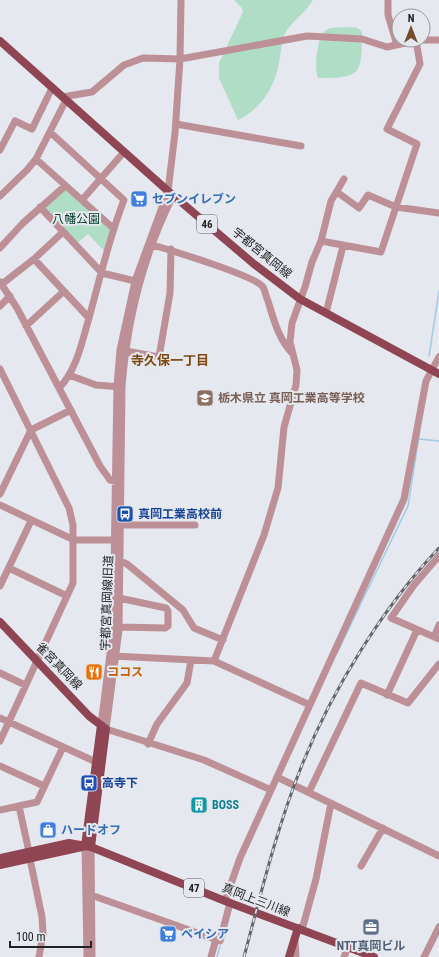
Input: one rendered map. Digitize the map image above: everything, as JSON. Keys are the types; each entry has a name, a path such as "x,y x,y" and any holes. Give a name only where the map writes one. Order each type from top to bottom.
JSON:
{"main road":[{"name":"宇都宮真岡線","path":"0,41 170,194 254,264 300,299 437,371"},
{"name":"雀宮真岡線","path":"0,622 89,716 104,727"},
{"path":"88,846 96,762 104,727"},
{"path":"88,846 104,727"},
{"path":"0,858 88,846"},
{"name":"真岡上三川線","path":"88,846 227,902 374,957"},
{"path":"0,865 30,855"},
{"path":"289,957 298,928"}],"street":[{"path":"118,482 122,343 135,281 170,194 180,59 181,0"},
{"path":"388,0 388,15 391,25"},
{"path":"0,196 27,170 36,159 50,132 64,99 92,92 114,72 134,60 144,58 180,59 307,36 362,39 387,47 391,46"},
{"path":"321,241 381,252 417,144 387,129 420,64 419,48"},
{"path":"0,150 15,120 32,129 52,88"},
{"path":"176,124 301,146"},
{"path":"50,132 124,200 113,228 102,273 80,349 69,375 59,388"},
{"path":"82,200 124,152"},
{"path":"36,159 113,228"},
{"path":"214,661 264,535 278,488 284,426 296,385 297,370 290,342 292,323 312,262 321,241 331,201 344,178"},
{"path":"0,248 22,223 65,186"},
{"path":"337,192 359,208 368,195 396,207 439,213"},
{"path":"40,207 102,273 135,281"},
{"path":"63,232 34,259 1,283 10,296 103,472 118,482"},
{"path":"150,244 171,249 252,279 263,286 279,334 284,344 292,353"},
{"path":"120,386 136,294 150,244"},
{"path":"326,313 343,246"},
{"path":"126,351 159,357 170,293 171,249"},
{"path":"34,259 89,318"},
{"path":"26,326 64,291"},
{"path":"0,306 10,296"},
{"path":"91,895 220,941 227,902 240,858 404,499 426,381 437,371 439,357"},
{"path":"0,369 69,508 72,517 74,540 73,583 0,741"},
{"path":"69,375 96,385 120,386"},
{"path":"0,386 4,377"},
{"path":"0,494 31,430 71,410"},
{"name":"宇都宮真岡線旧道","path":"104,727 119,627 120,525 118,482"},
{"name":"宇都宮真岡線旧道","path":"114,656 115,540 118,482"},
{"path":"0,505 31,521 74,540 115,540"},
{"path":"0,586 31,521"},
{"path":"120,525 195,525"},
{"path":"439,556 414,585 391,618 436,638 439,625"},
{"path":"120,561 127,564 183,610 194,628 222,640"},
{"path":"9,568 67,596"},
{"path":"119,598 166,608 168,611 168,626 165,628 119,627"},
{"path":"387,695 417,630"},
{"path":"114,656 214,661 310,705"},
{"path":"148,744 157,724 187,683 191,660"},
{"path":"309,792 361,683 408,703 439,664"},
{"path":"0,673 25,685"},
{"path":"0,718 96,762"},
{"path":"104,727 148,744 204,760 271,790"},
{"path":"0,810 37,802 63,747"},
{"path":"0,766 44,786"},
{"path":"277,777 439,856"},
{"path":"298,928 302,926 313,892 331,803"},
{"path":"20,806 42,917 43,934 39,957"},
{"path":"362,866 383,828"},
{"path":"88,846 91,895 92,957"},
{"path":"87,957 88,846"},
{"path":"424,957 439,928"},
{"path":"211,957 216,939"},
{"path":"294,939 296,957"},
{"path":"344,957 348,947"}],"green space":[{"path":"234,0 313,0 290,26 285,34 282,42 277,72 265,97 260,104 246,116 238,120 219,78 219,63 243,12 242,8"},
{"path":"348,27 358,28 362,32 361,57 356,71 351,75 343,77 318,78 316,68 317,54 324,32 329,29"},
{"name":"八幡公園","path":"65,186 113,228 107,254 88,234 75,245 40,207"}],"waterway":[{"path":"429,356 439,291"},
{"path":"337,653 408,506 420,430"},
{"path":"419,439 439,441"},
{"path":"217,957 220,946"}],"railway":[{"path":"244,957 277,836 293,788 314,737 328,708 361,650 398,596 439,548"}],"place":[{"name":"セブンイレブン","path":"139,199"},
{"name":"栃木県立 真岡工業高等学校","path":"205,398"},
{"name":"真岡工業高校前","path":"125,514"},
{"name":"ココス","path":"94,672"},
{"name":"高寺下","path":"89,783"},
{"name":"BOSS","path":"199,805"},
{"name":"ハードオフ","path":"48,830"},
{"name":"NTT真岡ビル","path":"371,927"},
{"name":"ベイシア","path":"168,934"}],"district":[{"name":"寺久保一丁目","path":"170,360"}]}
